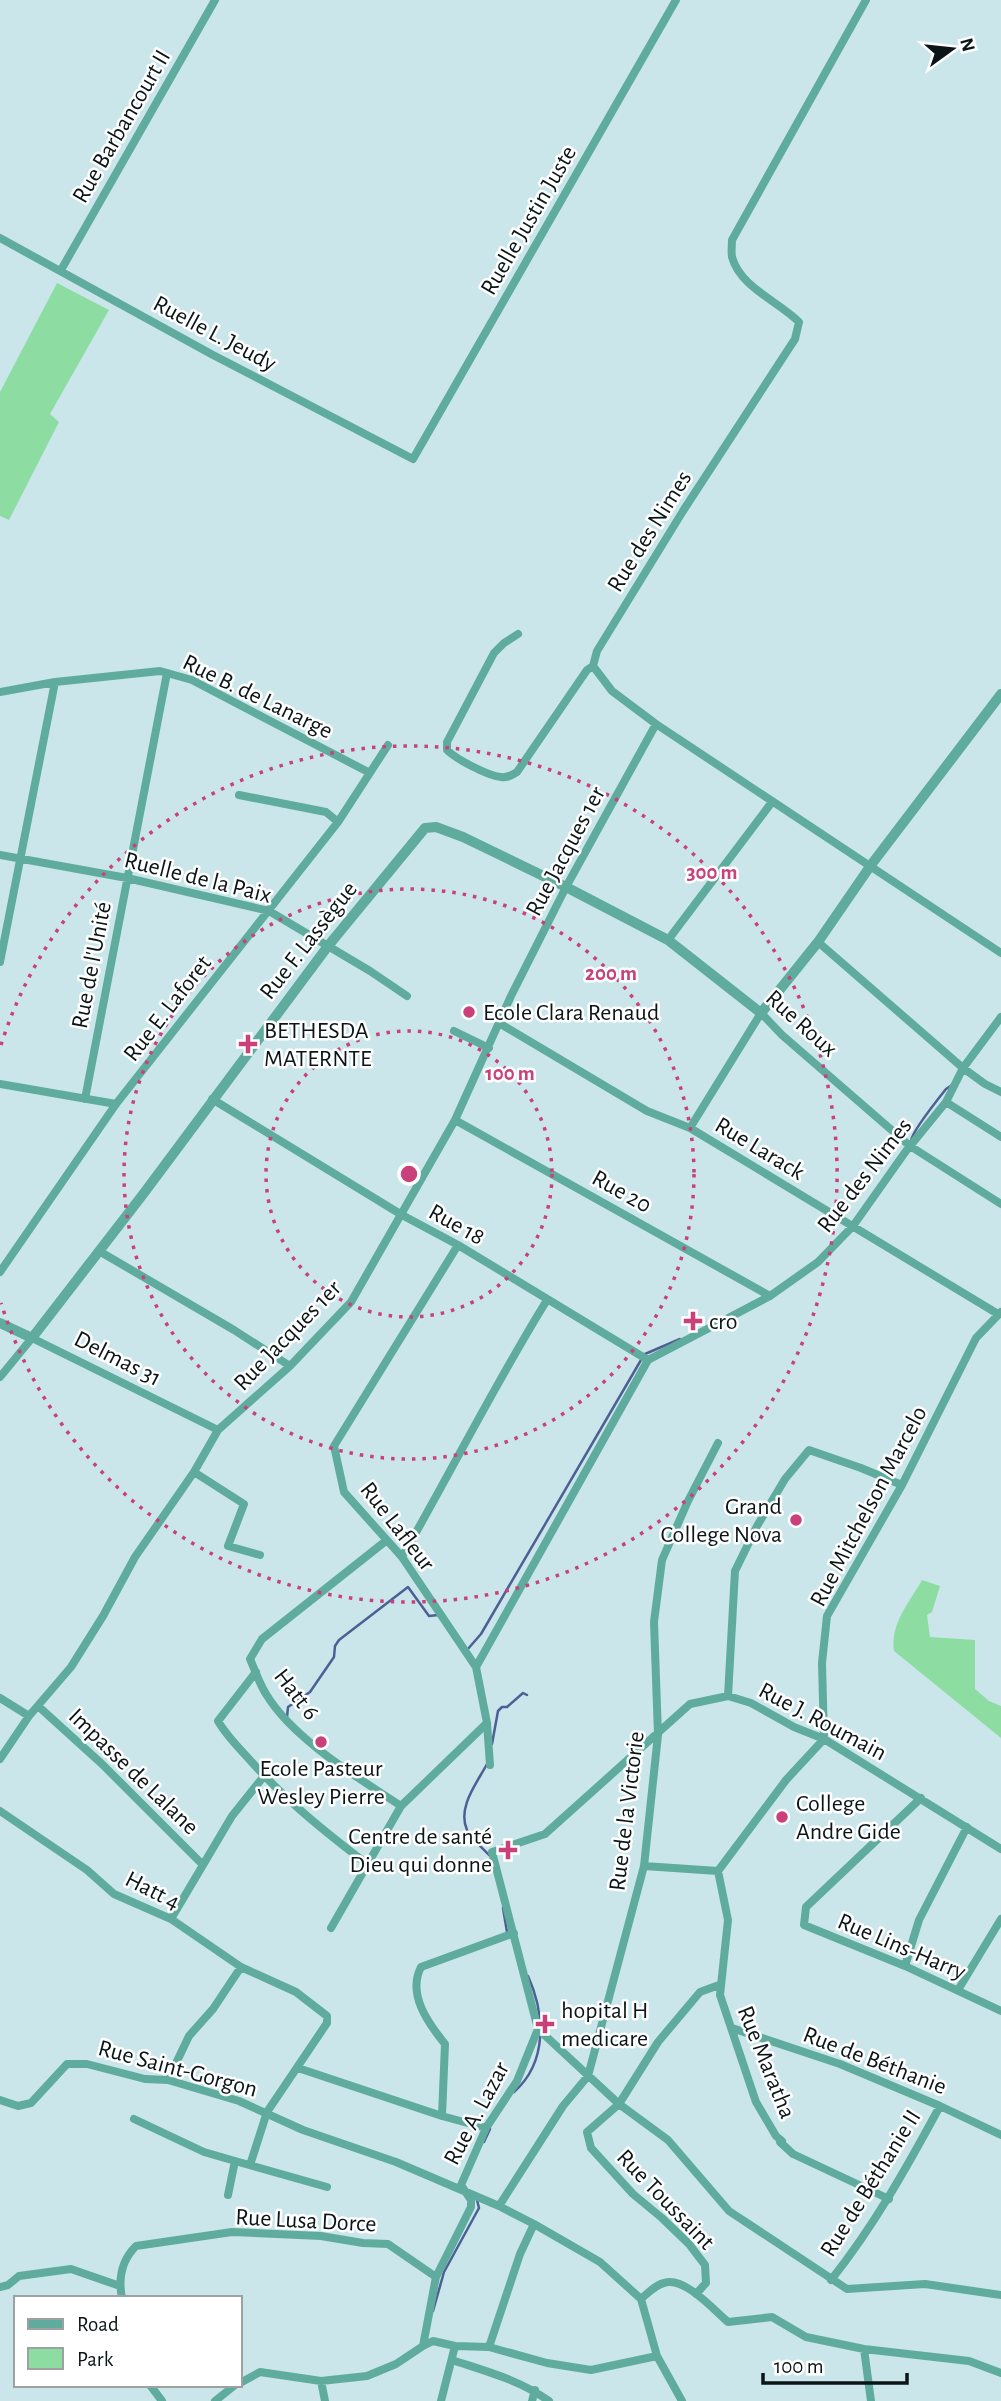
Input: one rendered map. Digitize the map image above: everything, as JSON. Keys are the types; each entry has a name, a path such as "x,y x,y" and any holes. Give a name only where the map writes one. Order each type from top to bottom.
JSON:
{"street":[{"name":"Rue Barbancourt II","path":"61,270 215,0"},
{"name":"Ruelle Justin Juste","path":"413,459 676,0"},
{"name":"Rue des Nimes","path":"593,666 597,651 676,522 795,339 799,322 788,311 748,284 732,257 732,240 866,0"},
{"name":"Ruelle L. Jeudy","path":"0,238 213,355 413,459"},
{"path":"518,635 494,653 447,742 447,750 453,756 500,778 517,772 587,670 593,666 612,691 656,724 1001,953"},
{"name":"Rue B. de Lanarge","path":"0,692 55,682 160,671 192,680 370,773"},
{"name":"Rue de l'Unité","path":"85,1099 167,673"},
{"path":"0,962 55,682"},
{"path":"690,1128 761,1013 818,942 871,865 1001,694"},
{"name":"Rue Jacques 1er","path":"0,1759 29,1716 71,1667 135,1557 194,1472 218,1430 290,1366 351,1302 455,1120 566,887 656,724"},
{"name":"Rue E. Laforet","path":"0,1272 116,1104 338,822 388,745"},
{"path":"239,795 326,812 338,822"},
{"path":"668,940 772,802"},
{"name":"Rue F. Lassègue","path":"32,1338 328,946 425,828 429,826 463,838 566,887"},
{"name":"Ruelle de la Paix","path":"0,855 127,878 269,911 407,996"},
{"name":"Rue Roux","path":"566,887 668,940 761,1013 782,1035 910,1146 1001,1204"},
{"path":"818,942 963,1068 985,1084 1001,1091"},
{"name":"Rue des Nimes","path":"648,1360 770,1296 818,1262 853,1226 910,1146 946,1102 963,1068 1001,1017"},
{"name":"Rue Larack","path":"499,1023 647,1111 690,1128 1000,1313"},
{"path":"454,1031 489,1048"},
{"path":"0,1084 116,1104"},
{"name":"Rue 18","path":"212,1099 648,1360"},
{"path":"946,1102 1001,1137"},
{"name":"Rue 20","path":"455,1120 770,1296"},
{"name":"Rue Lafleur","path":"458,1245 334,1446 344,1492 402,1557 476,1667 487,1723 490,1765"},
{"path":"99,1251 290,1366"},
{"path":"402,1557 505,1367 547,1300"},
{"name":"Rue Mitchelson Marcelo","path":"824,1740 822,1663 827,1616 902,1485 976,1338 1000,1313"},
{"name":"Delmas 31","path":"0,1323 218,1430"},
{"path":"0,1377 32,1338"},
{"path":"476,1667 648,1360"},
{"name":"Rue de la Victorie","path":"499,2206 563,2106 588,2076 643,1866 658,1734 654,1622 662,1560 718,1443"},
{"path":"728,1696 735,1571 785,1479 809,1450 902,1485"},
{"path":"194,1472 244,1504 228,1546 260,1555"},
{"name":"Hatt 6","path":"387,1540 262,1639 250,1659 266,1695 293,1726 341,1767 401,1806"},
{"path":"256,1672 218,1721 264,1776 310,1821 367,1864"},
{"name":"Rue J. Roumain","path":"514,1933 492,1852 545,1834 690,1703 728,1696 751,1703 824,1740 1001,1849"},
{"path":"0,1698 29,1716"},
{"name":"Impasse de Lalane","path":"38,1706 102,1764 203,1865"},
{"path":"331,1928 401,1806 487,1723"},
{"path":"643,1866 718,1871 786,1780 824,1740"},
{"path":"171,1919 232,1816 264,1776"},
{"name":"Rue Lins-Harry","path":"921,1798 806,1907 804,1925 905,1966 1001,2011"},
{"name":"Hatt 4","path":"0,1811 87,1870 114,1894 171,1919 241,1967 296,1992 327,2016 327,2023 298,2068"},
{"path":"905,1966 919,1920 967,1827"},
{"name":"Rue Maratha","path":"718,1871 728,1920 719,1985 723,2006 757,2102 776,2136 782,2141 780,2142 793,2154 889,2199"},
{"path":"958,1990 1001,1919"},
{"path":"442,2116 445,2044 427,2023 419,2001 417,1975 421,1967 514,1933 538,2029 619,2104 668,2140 729,2211 847,2288 925,2284 1001,2295"},
{"path":"168,2080 189,2036 213,2009 241,1967"},
{"path":"619,2104 658,2042 700,1992 719,1985"},
{"name":"Rue de Béthanie","path":"732,2028 840,2064 1001,2135"},
{"name":"Rue A. Lazar","path":"423,2346 436,2277 471,2207 471,2200 461,2185 486,2128 517,2081 538,2029"},
{"name":"Rue Saint-Gorgon","path":"0,2100 18,2106 31,2102 67,2064 87,2064 145,2079 168,2080 239,2101 303,2130 396,2162 499,2206 600,2262 641,2299"},
{"path":"250,2165 267,2112 298,2068 486,2128"},
{"name":"Rue Toussaint","path":"619,2104 587,2132 591,2148 633,2194 690,2244 705,2265 706,2283 696,2294"},
{"name":"Rue de Béthanie II","path":"831,2280 862,2241 889,2199 940,2106"},
{"path":"134,2119 204,2152 327,2187"},
{"path":"228,2195 235,2161"},
{"path":"488,2347 520,2254 534,2224"},
{"name":"Rue Lusa Dorce","path":"122,2296 120,2286 125,2257 136,2246 232,2232 321,2236 388,2244 436,2277"},
{"path":"0,2287 8,2285 19,2276 71,2269 120,2286"},
{"path":"682,2401 657,2356 641,2299 666,2282 678,2283 696,2294 728,2322 772,2317 806,2337 864,2348 970,2361 1001,2373"},
{"path":"242,2382 260,2372 321,2381 367,2376 396,2364 433,2341 455,2346 488,2347 547,2363 591,2371 657,2356"},
{"path":"441,2401 455,2346"},
{"path":"864,2348 871,2401"},
{"path":"452,2360 502,2376 534,2390 549,2401"},
{"path":"321,2381 324,2401"},
{"path":"215,2401 232,2387"},
{"path":"532,2401 534,2390"}],"green space":[{"path":"57,283 109,310 50,414 59,422 9,520 0,516 0,392"},
{"path":"922,1580 940,1586 932,1612 927,1615 930,1637 975,1640 975,1689 989,1701 1001,1706 1001,1738 894,1651 898,1623"}],"waterway":[{"path":"911,1141 926,1115 952,1085"},
{"path":"645,1354 680,1339"},
{"path":"467,1650 481,1634 641,1360"},
{"path":"287,1717 288,1707 310,1692 334,1657 335,1646 339,1640 408,1587 429,1616 438,1615"},
{"path":"492,1744 498,1711 523,1693 527,1695"},
{"path":"487,1764 464,1813 467,1830 489,1855"},
{"path":"503,1908 507,1932"},
{"path":"514,2092 533,2067 540,2037 538,2006 528,1976"},
{"path":"484,2142 490,2129"},
{"path":"433,2311 444,2272 479,2208 477,2200"}],"place":[{"name":"Ecole Clara Renaud","path":"469,1012"},
{"name":"BETHESDA MATERNTE","path":"248,1044"},
{"name":"cro","path":"693,1321"},
{"name":"Grand College Nova","path":"796,1520"},
{"name":"Ecole Pasteur Wesley Pierre","path":"321,1742"},
{"name":"College Andre Gide","path":"782,1817"},
{"name":"Centre de santé Dieu qui donne","path":"508,1850"},
{"name":"hopital H medicare","path":"545,2024"}]}
